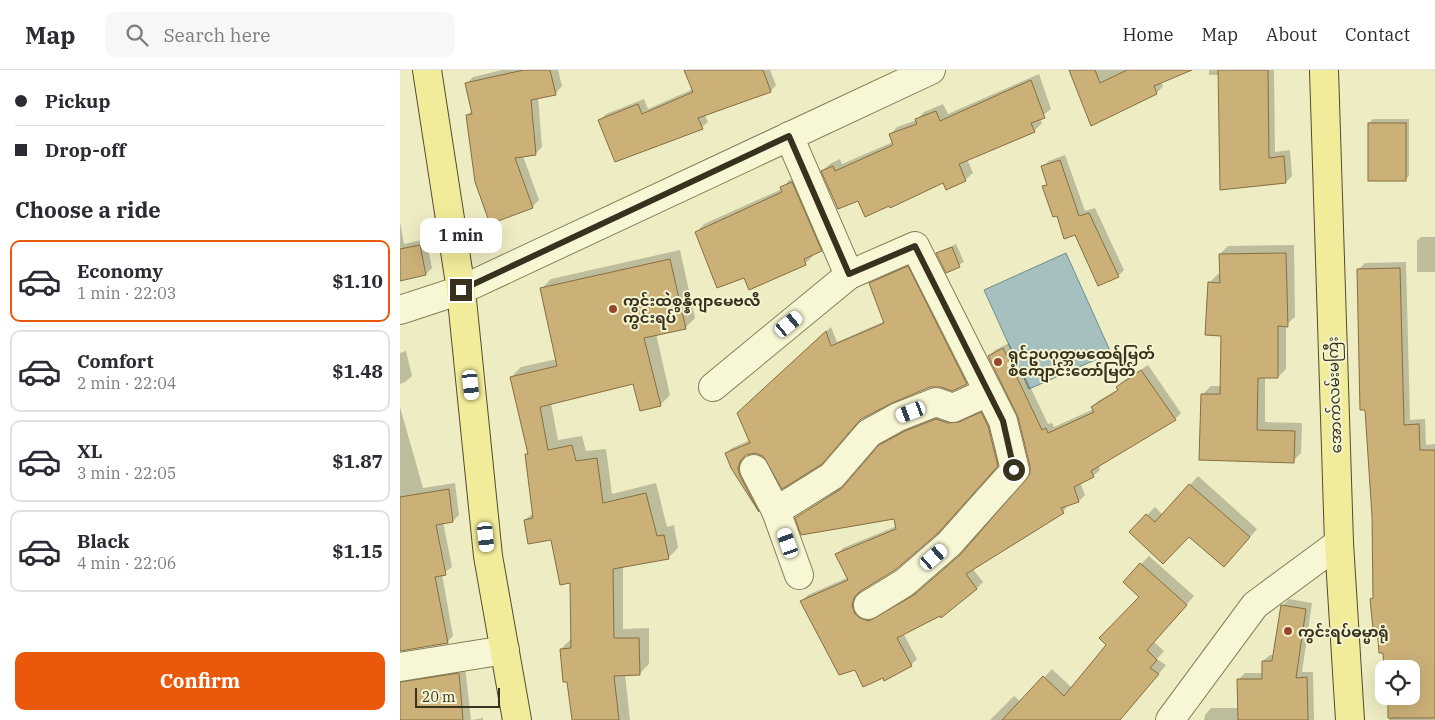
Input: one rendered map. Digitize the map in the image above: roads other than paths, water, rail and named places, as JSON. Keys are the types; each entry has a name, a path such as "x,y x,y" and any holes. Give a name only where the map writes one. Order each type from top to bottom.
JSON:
{"main road":[{"path":"427,70 461,290 488,556 516,720"},
{"name":"အောက်လမ်းမကြီး","path":"1324,70 1339,543 1350,720"}],"street":[{"path":"400,310 461,290 931,70"},
{"path":"789,136 849,274"},
{"path":"713,387 849,274 915,246 1003,421 1014,470 949,544 904,583 868,605"},
{"path":"776,511 832,476 869,433 898,417 936,402 953,408 988,392"},
{"path":"754,469 776,511 799,575"},
{"path":"1170,720 1254,605 1339,543"},
{"path":"400,668 505,650"}],"water":[{"path":"1066,253 1111,353 1029,389 984,290"}],"place":[{"name":"ကွင်းထဲစွန္နီဂျာမေဗလီ ကွင်းရပ်","path":"613,309"},
{"name":"ရှင်ဥပဂုတ္တမထေရ်မြတ် စံကျောင်းတော်မြတ်","path":"998,362"},
{"name":"ကွင်းရပ်ဓမ္မာရုံ","path":"1288,631"}]}
